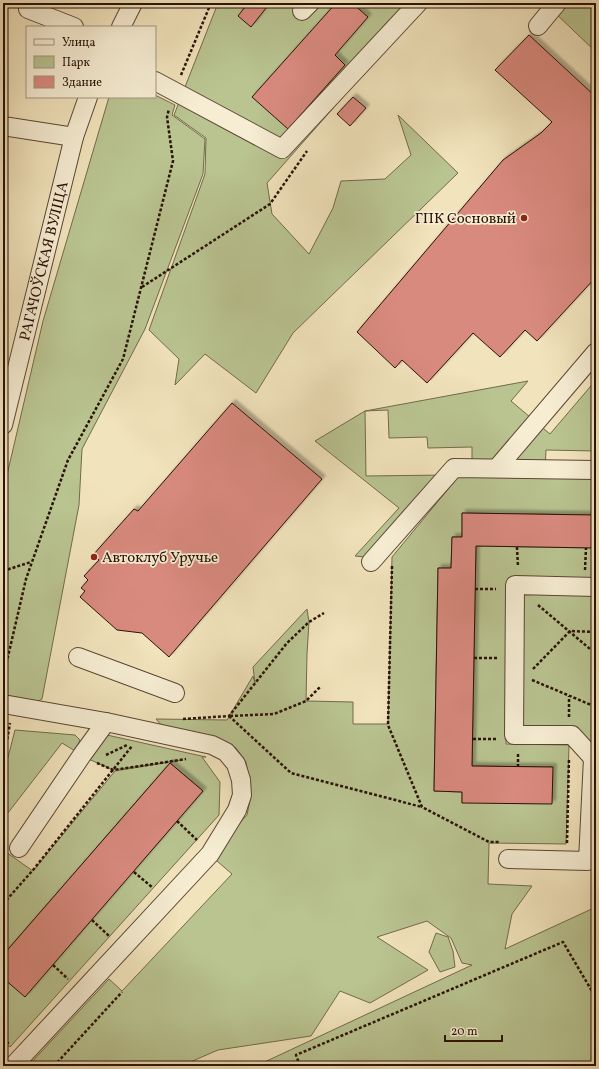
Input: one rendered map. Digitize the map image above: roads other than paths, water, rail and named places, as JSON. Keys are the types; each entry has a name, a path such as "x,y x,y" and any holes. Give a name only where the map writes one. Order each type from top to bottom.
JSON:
{"street":[{"path":"30,3 28,10 71,26"},
{"path":"122,26 133,3"},
{"path":"156,82 282,149 418,3"},
{"path":"538,26 557,3"},
{"name":"РАГАЧОЎСКАЯ ВУЛІЦА","path":"3,425 74,137 88,98"},
{"path":"3,126 74,137"},
{"path":"497,468 596,352"},
{"path":"371,562 454,468 596,470"},
{"path":"508,859 588,861 595,758 572,735 514,735 520,682 511,582 596,587"},
{"path":"78,657 175,693"},
{"path":"8,705 106,722 212,745 226,752 236,764 241,780 242,795 237,810 210,854 13,1066"},
{"path":"19,848 106,722"}],"place":[{"name":"ГПК Сосновый","path":"524,218"},
{"name":"Автоклуб Уручье","path":"94,557"}]}
